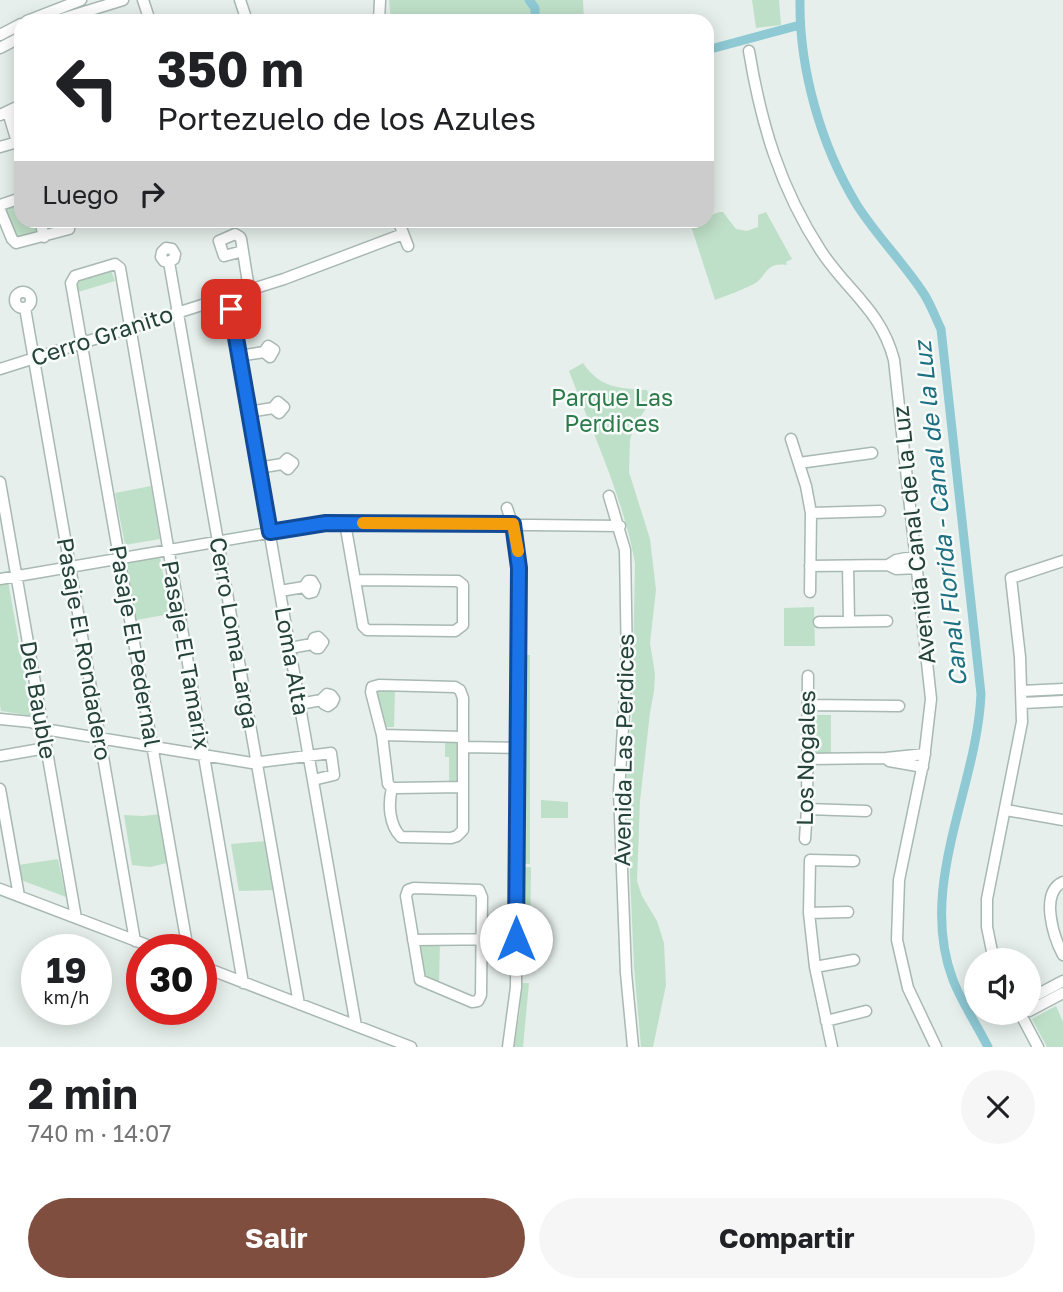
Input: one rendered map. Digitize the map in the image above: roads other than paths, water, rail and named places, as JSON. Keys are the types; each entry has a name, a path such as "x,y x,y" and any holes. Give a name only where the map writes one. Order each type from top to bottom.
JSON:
{"street":[{"path":"53,10 81,0"},
{"path":"53,10 123,0"},
{"name":"Avenida Canal de la Luz","path":"749,51 762,122 786,187 821,251 873,313 892,350 896,370 931,699 923,767 899,880 897,940 908,988 936,1047"},
{"path":"4,114 14,133"},
{"path":"0,207 16,243 69,229"},
{"path":"42,228 44,237"},
{"path":"401,228 408,246"},
{"name":"Cerro Granito","path":"0,369 249,289 403,234"},
{"path":"243,251 249,289"},
{"name":"Cerro Loma Larga","path":"169,262 299,1004"},
{"name":"Pasaje El Tamarix","path":"92,271 115,264 119,267 243,983"},
{"name":"Pasaje El Pedernal","path":"92,271 75,276 71,282 185,934"},
{"name":"Loma Alta","path":"228,296 356,1026"},
{"name":"Pasaje El Rondadero","path":"25,308 134,934"},
{"path":"239,356 264,352"},
{"path":"249,412 273,408"},
{"path":"791,439 811,513 810,593"},
{"path":"799,463 872,453"},
{"path":"258,468 282,464"},
{"name":"Del Bauble","path":"0,482 76,918"},
{"name":"Avenida Las Perdices","path":"610,496 625,550 626,665 619,791 626,972 633,1047"},
{"path":"507,508 513,524 519,568 515,1001 509,1047"},
{"path":"811,513 880,511"},
{"path":"0,579 319,523 620,526"},
{"path":"345,523 363,626 367,630 455,631 463,625 463,585 458,581 356,580"},
{"path":"888,565 896,560 916,556"},
{"path":"991,948 986,908 1020,739 1023,703 1012,579 1063,561"},
{"path":"810,566 888,565 896,569 918,568"},
{"path":"848,566 849,621"},
{"path":"280,591 304,587"},
{"path":"818,622 887,621"},
{"path":"290,648 312,644 314,638 318,637 323,642"},
{"name":"Los Nogales","path":"805,839 808,676"},
{"path":"372,687 455,687 460,690 463,698 463,742 463,830 451,838 401,837 396,832 390,813 392,788 388,784 372,687"},
{"path":"1022,691 1063,690"},
{"path":"300,704 321,700"},
{"path":"1023,703 1063,701"},
{"path":"808,705 899,706"},
{"path":"0,719 31,722 100,738 257,764 331,753 335,771 333,776 313,780"},
{"path":"382,735 517,747"},
{"path":"0,756 46,748"},
{"path":"808,759 886,758 925,754"},
{"path":"886,758 923,767"},
{"path":"392,788 463,787"},
{"path":"0,789 19,896"},
{"path":"807,809 866,811"},
{"path":"1006,810 1063,820"},
{"path":"832,1047 815,967 809,913 810,860 854,861"},
{"path":"1061,883 1054,890 1051,917 1053,933 1063,955"},
{"path":"0,889 126,937"},
{"path":"408,890 479,890 482,897 481,995 478,1001 472,1002 420,980 413,940 406,895 408,890"},
{"path":"809,913 848,912"},
{"path":"413,940 516,939"},
{"path":"815,967 854,960"},
{"path":"217,972 411,1047"},
{"path":"1041,993 1063,981"},
{"path":"1041,1004 1063,993"},
{"path":"826,1021 866,1011"},
{"path":"1028,1025 1038,1047"}],"waterway":[{"path":"529,0 535,8 535,14"},
{"name":"Canal Florida - Canal de la Luz","path":"800,0 803,53 808,80 833,158 857,205 922,291 941,329 981,694 970,765 945,873 942,909 944,945 953,980 988,1047"},
{"path":"714,48 800,25"}],"park label":[{"name":"Parque Las Perdices","path":"612,411"}]}
